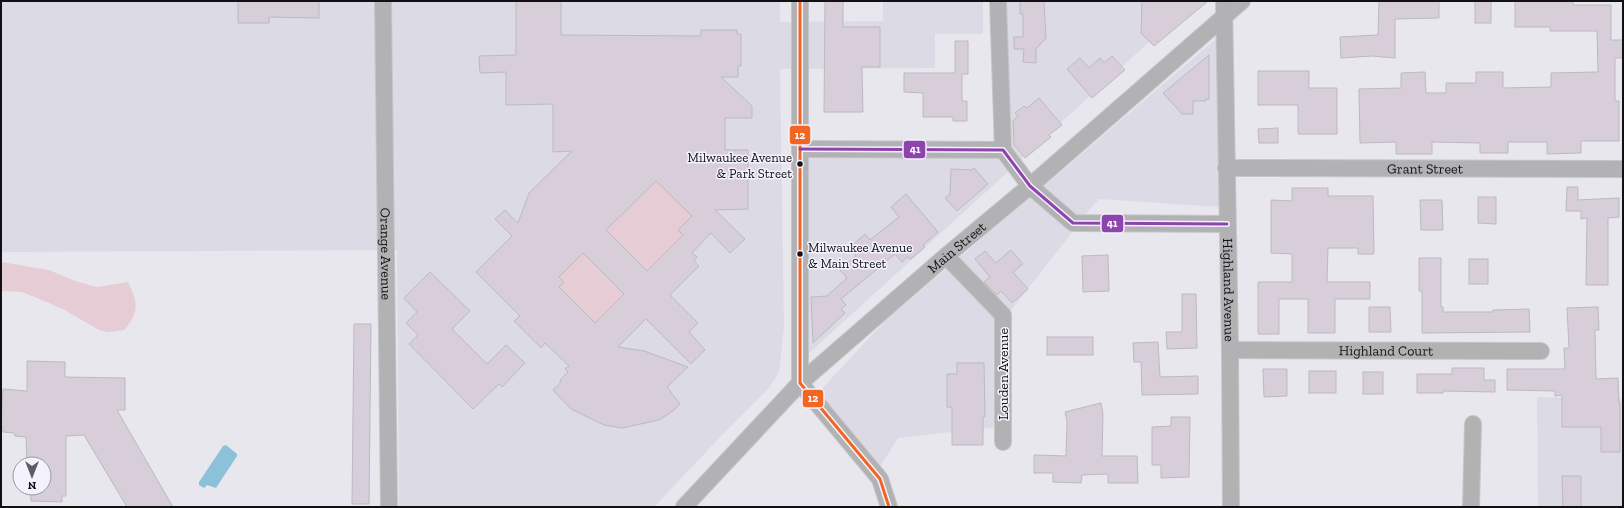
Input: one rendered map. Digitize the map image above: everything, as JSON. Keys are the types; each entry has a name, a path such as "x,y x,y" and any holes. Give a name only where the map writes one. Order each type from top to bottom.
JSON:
{"street":[{"name":"Orange Avenue","path":"383,1 389,507"},
{"path":"800,1 800,383 880,479 889,507"},
{"path":"998,1 1003,150 1030,186 1073,223 1227,224"},
{"name":"Main Street","path":"684,507 800,383 946,256 1030,186 1224,9 1242,1"},
{"name":"Highland Avenue","path":"1224,9 1230,350 1231,507"},
{"path":"800,149 1003,150"},
{"name":"Grant Street","path":"1226,168 1623,169"},
{"name":"Louden Avenue","path":"946,256 1003,315 1003,442"},
{"name":"Highland Court","path":"1230,350 1541,351"},
{"path":"1471,507 1473,424"}],"shaded area":[{"path":"1,1 780,1 780,22 883,21 883,1 983,1 983,34 935,34 935,68 780,69 784,328 779,372 768,389 654,507 399,507 397,250 1,252"},
{"path":"1006,1 1194,1 1020,160 1010,147"},
{"path":"1217,38 1220,207 1099,199 1085,215 1075,215 1043,187"},
{"path":"807,157 1000,159 1009,171 807,355"},
{"path":"656,181 692,216 678,230 683,235 647,271 603,234"},
{"path":"1031,197 1068,230 1073,231 1009,313 959,258"},
{"path":"583,253 624,294 595,323 524,322 564,282 559,277"},
{"path":"1,262 49,270 75,281 97,287 128,282 134,296 136,307 133,318 124,330 108,332 99,330 63,309 22,292 1,291"},
{"path":"947,268 996,319 996,427 898,438 880,467 818,393 885,321"},
{"path":"1537,397 1623,399 1623,507 1538,507"}],"water":[{"path":"226,445 237,454 237,456 216,488 207,485 204,488 199,485 199,482 223,446"}],"building":[{"path":"238,1 319,1 319,18 269,17 269,23 238,23"},
{"path":"516,1 561,1 561,35 701,36 701,30 737,30 737,34 741,34 741,66 738,66 738,77 721,77 752,106 752,118 725,118 725,150 748,150 748,209 715,210 745,239 730,253 711,233 692,253 697,257 694,261 699,266 670,295 698,323 689,332 705,350 691,364 646,319 618,347 644,351 688,367 667,387 680,404 659,420 622,428 604,425 571,409 553,390 568,372 565,369 569,366 545,343 541,348 514,321 520,316 476,272 512,236 495,219 505,210 518,223 529,193 572,151 553,152 553,104 506,105 506,72 480,73 479,56 516,55","holes":["656,181 692,216 678,230 683,235 647,271 606,230","583,253 624,294 595,323 559,287 564,282 559,277"]},
{"path":"825,1 843,1 843,27 880,27 880,67 862,67 863,112 824,112"},
{"path":"1020,1 1044,1 1046,38 1036,49 1036,63 1023,62 1024,49 1014,49 1014,37 1023,37 1023,14 1020,14"},
{"path":"1142,1 1208,1 1154,46 1141,33"},
{"path":"1379,1 1439,1 1439,18 1395,19 1395,58 1372,56 1341,58 1340,37 1378,35"},
{"path":"1475,1 1491,1 1491,23 1475,23"},
{"path":"1515,1 1573,1 1573,5 1611,5 1611,40 1623,40 1623,58 1615,58 1615,101 1619,101 1619,141 1581,141 1581,153 1547,154 1547,142 1508,142 1508,153 1480,153 1480,143 1432,142 1432,154 1396,154 1396,142 1360,143 1359,89 1401,88 1401,73 1425,72 1426,93 1446,93 1446,83 1476,83 1476,72 1503,72 1503,88 1551,87 1551,73 1598,72 1597,31 1550,31 1550,27 1515,27"},
{"path":"955,41 968,41 968,74 962,74 962,101 967,101 967,121 953,121 953,117 923,117 923,93 904,92 904,73 955,73"},
{"path":"1209,55 1209,99 1206,99 1206,101 1193,101 1193,114 1182,114 1163,93"},
{"path":"1112,56 1125,70 1092,98 1067,69 1080,58 1089,68 1100,58 1104,63"},
{"path":"1258,71 1309,71 1309,88 1337,88 1337,134 1298,134 1298,105 1258,105"},
{"path":"1039,98 1062,125 1049,135 1051,137 1025,158 1014,145 1013,121 1018,116 1015,113 1024,106 1027,108"},
{"path":"1278,128 1278,143 1259,143 1258,129"},
{"path":"974,168 988,184 957,211 945,198 950,194 951,169 971,170"},
{"path":"1567,187 1578,187 1578,200 1619,198 1619,217 1608,218 1608,285 1586,285 1587,218 1581,219 1581,211 1566,211"},
{"path":"1292,188 1328,188 1328,196 1373,196 1374,254 1358,254 1358,248 1328,248 1327,282 1370,282 1370,299 1335,299 1335,333 1308,333 1308,299 1279,299 1279,334 1258,334 1258,282 1292,282 1292,254 1271,253 1271,200 1292,201"},
{"path":"906,194 938,232 923,245 925,247 911,259 907,257 902,262 895,254 841,299 846,305 841,309 845,313 813,343 811,297 827,296 847,278 840,270 856,256 849,248 865,234 870,240 899,217 891,207"},
{"path":"1478,197 1496,197 1496,224 1478,223"},
{"path":"1420,200 1442,200 1443,230 1421,230"},
{"path":"1011,250 1023,264 1013,272 1028,289 1012,303 1001,291 997,295 984,282 990,277 975,259 985,251 996,263"},
{"path":"1108,255 1109,291 1083,292 1082,256"},
{"path":"1419,258 1441,258 1441,307 1443,307 1443,312 1493,312 1493,310 1529,309 1530,332 1422,333 1422,291 1419,291"},
{"path":"1469,259 1488,259 1488,284 1469,284"},
{"path":"430,272 470,311 452,329 487,364 506,345 525,363 502,387 499,384 473,409 409,344 418,335 406,323 417,312 404,298"},
{"path":"1182,294 1196,294 1197,348 1167,349 1166,332 1182,332"},
{"path":"1369,307 1390,307 1391,332 1369,332"},
{"path":"1598,307 1599,330 1595,330 1596,379 1618,378 1620,403 1620,452 1601,452 1601,427 1562,427 1562,395 1555,396 1555,391 1507,390 1507,369 1565,369 1564,348 1569,348 1567,308"},
{"path":"354,324 371,324 369,504 352,504"},
{"path":"1047,337 1093,337 1093,355 1047,355"},
{"path":"1158,342 1160,377 1198,376 1198,394 1142,395 1141,362 1134,362 1133,343"},
{"path":"27,361 65,362 65,377 125,378 125,410 117,410 173,507 127,507 84,435 66,436 66,496 62,496 62,502 31,501 31,496 52,496 52,456 27,456 26,437 15,436 14,433 3,432 3,427 1,427 3,389 27,391"},
{"path":"957,363 984,363 985,417 983,417 983,445 952,445 952,407 947,407 947,374 957,374"},
{"path":"1452,368 1484,368 1484,380 1495,380 1495,392 1443,391 1443,393 1417,393 1417,374 1452,374"},
{"path":"1263,369 1287,369 1287,396 1264,397"},
{"path":"1309,371 1336,371 1336,393 1309,393"},
{"path":"1363,372 1383,372 1383,394 1363,394"},
{"path":"1101,403 1103,415 1102,456 1137,456 1138,483 1108,483 1108,474 1082,475 1081,483 1053,482 1053,473 1034,473 1034,455 1066,456 1067,421 1065,412"},
{"path":"1171,417 1190,417 1189,477 1161,478 1161,465 1152,465 1152,427 1171,426"},
{"path":"1562,476 1581,476 1581,507 1563,507"}],"transit line":[{"name":"12","path":"800,1 800,383 880,479 889,507"},
{"name":"41","path":"800,149 1003,150 1030,186 1073,223 1227,224"}],"place":[{"name":"Milwaukee Avenue & Park Street","path":"800,164"},
{"name":"Milwaukee Avenue & Main Street","path":"800,254"}]}
